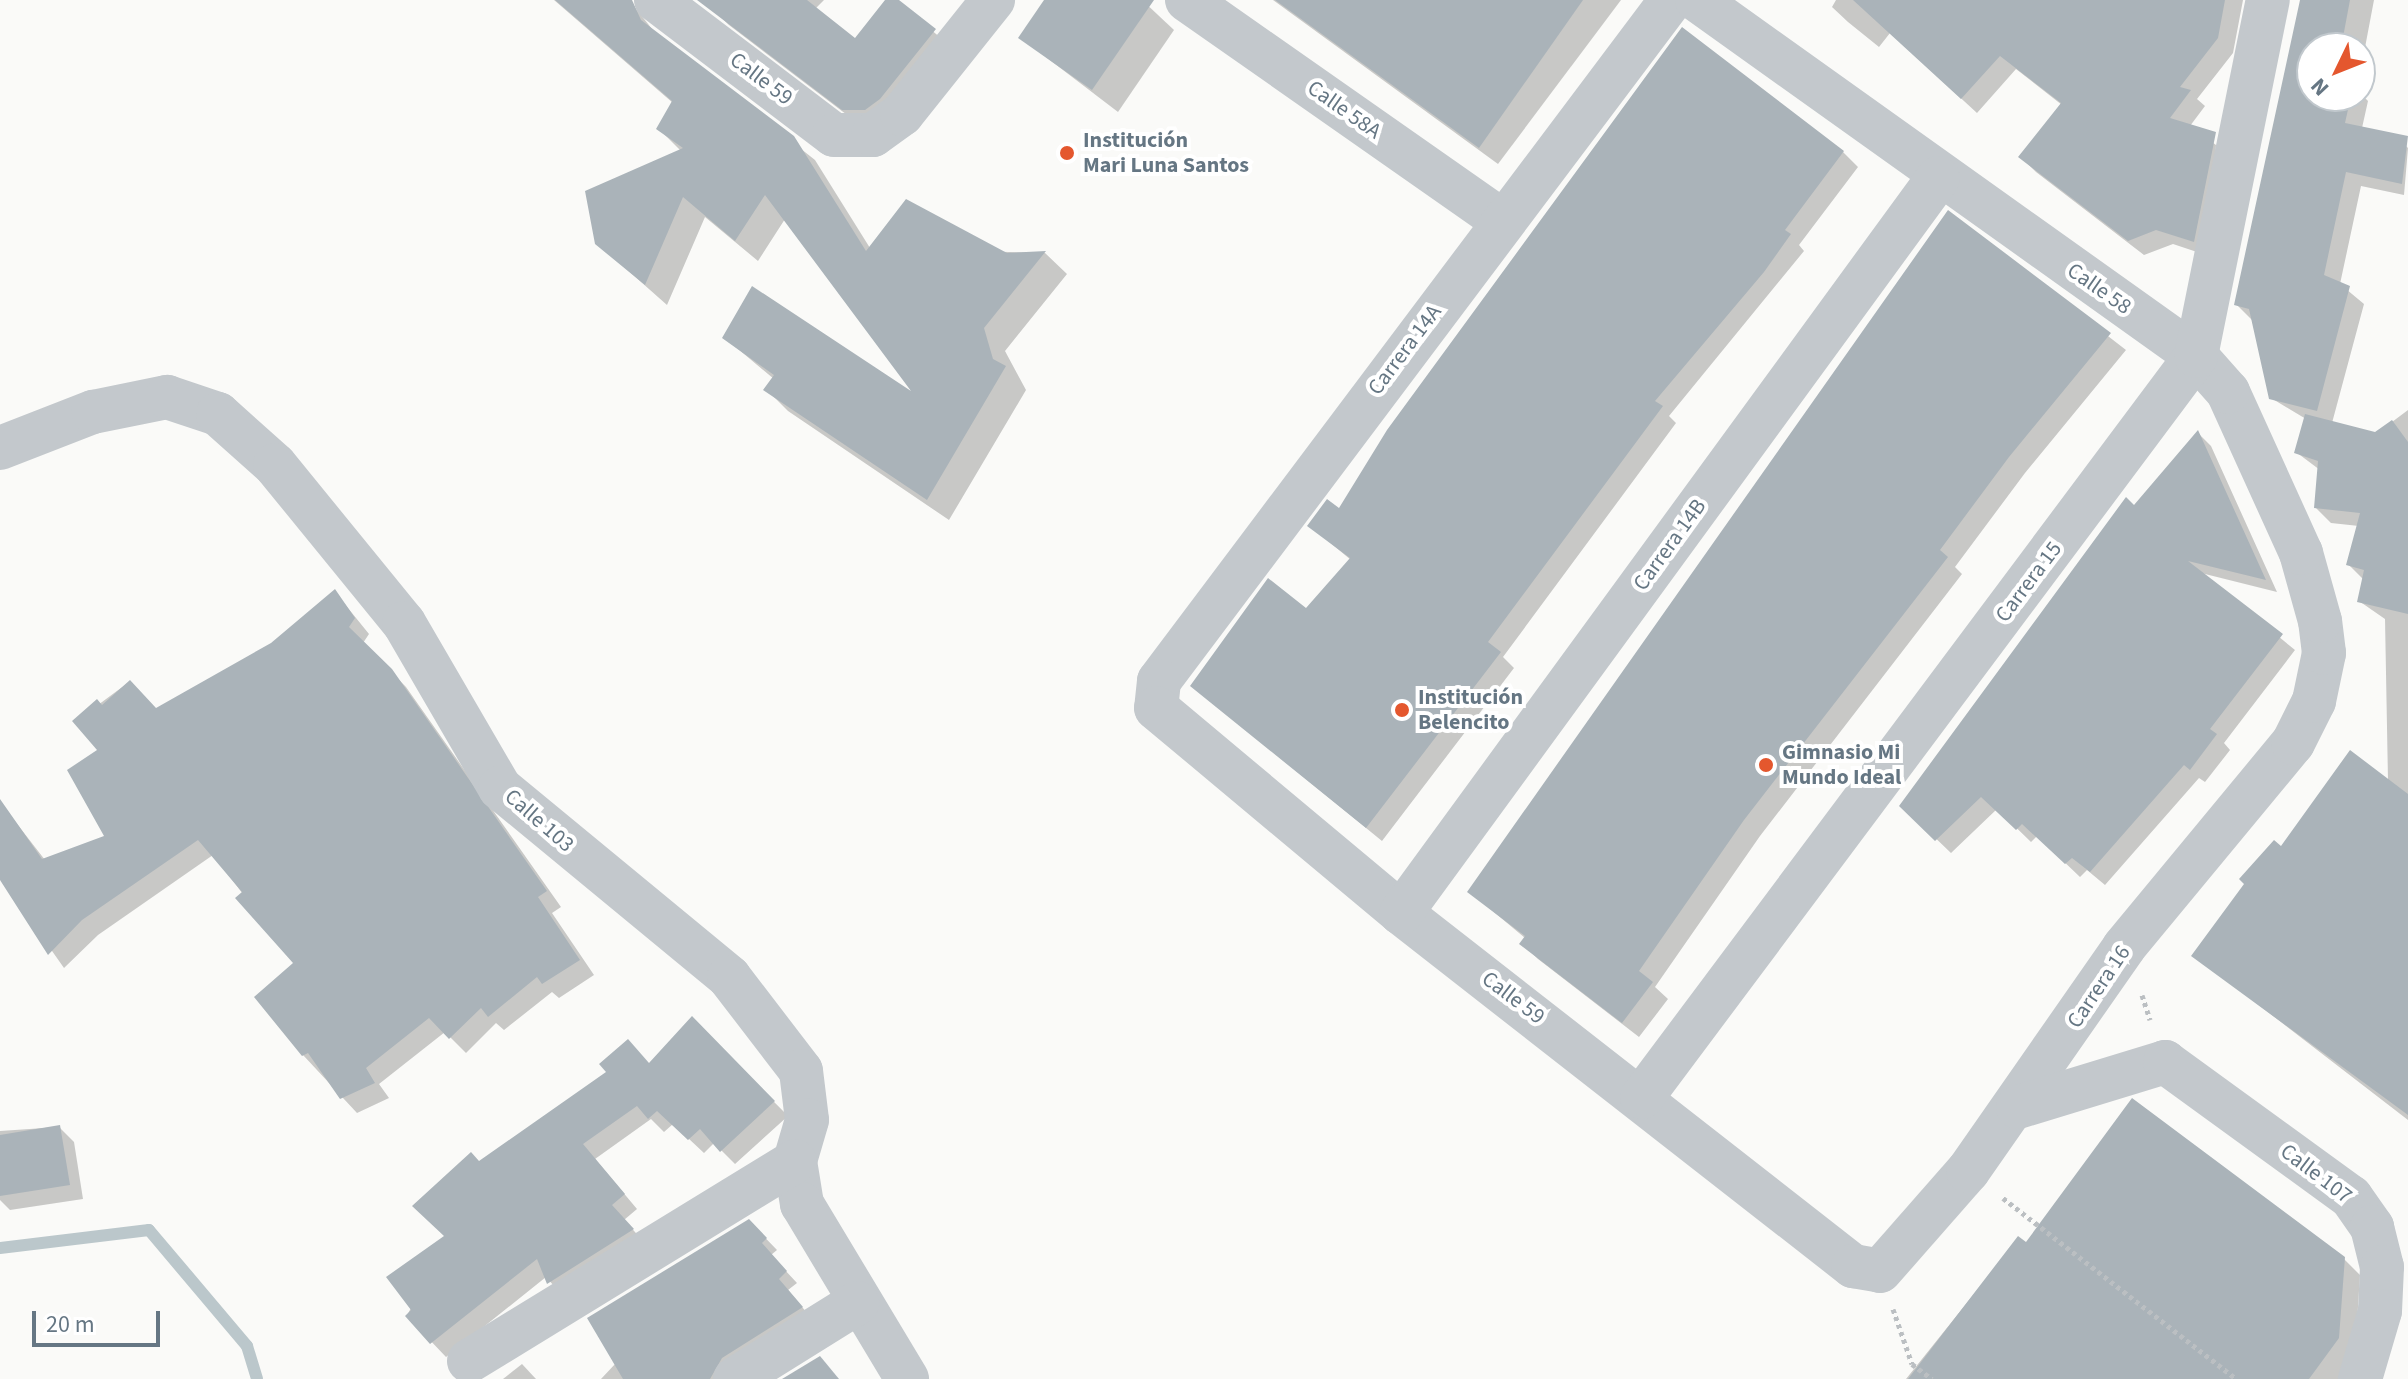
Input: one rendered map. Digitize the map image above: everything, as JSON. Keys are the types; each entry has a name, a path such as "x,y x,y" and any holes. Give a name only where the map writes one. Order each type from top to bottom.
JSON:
{"street":[{"name":"Calle 59","path":"656,0 834,135 873,135 902,114 993,0"},
{"name":"Calle 58A","path":"1187,0 1501,220"},
{"name":"Carrera 14A","path":"1156,708 1159,681 1501,220 1671,0"},
{"name":"Calle 58","path":"1697,0 1938,178 2196,356 2228,392 2301,553 2324,653 2314,701"},
{"name":"Carrera 15","path":"1642,1097 2196,356 2268,0"},
{"name":"Carrera 14B","path":"1401,913 1938,178"},
{"name":"Calle 103","path":"0,448 93,412 167,397 218,414 275,465 404,623 500,788 729,977 801,1071 807,1120 795,1161 802,1204 857,1303 907,1379"},
{"name":"Carrera 16","path":"1880,1271 1968,1171 2018,1107 2124,947 2293,743 2314,701"},
{"name":"Calle 59","path":"1156,708 1401,913 1642,1097 1853,1266 1880,1271"},
{"path":"2018,1107 2165,1062"},
{"name":"Calle 107","path":"2165,1062 2351,1197 2372,1227 2382,1267 2380,1311 2360,1379"},
{"path":"469,1361 795,1161"},
{"path":"735,1379 857,1303"}],"path":[{"path":"2124,947 2165,1062"},
{"path":"1968,1171 2236,1379"},
{"path":"1880,1271 1912,1364 1932,1379"}],"building":[{"path":"555,0 632,0 641,20 794,136 866,251 906,199 1007,253 1046,251 984,328 993,359 1006,366 927,500 763,390 774,375 722,338 752,286 911,391 765,195 735,241 683,197 645,285 595,244 585,191 683,148 656,129 672,101"},
{"path":"697,0 807,0 855,38 885,0 899,0 936,29 880,99 865,110 842,110"},
{"path":"1044,0 1154,0 1092,90 1018,38"},
{"path":"1275,0 1583,0 1479,148"},
{"path":"1853,0 2225,0 2218,38 2180,87 2191,90 2170,118 2216,132 2194,242 2156,230 2128,241 2018,157 2061,103 2000,56 1961,99"},
{"path":"2300,0 2350,0 2344,32 2296,32 2296,112 2347,112 2345,123 2408,136 2402,184 2346,172 2324,275 2350,286 2317,411 2269,399 2249,309 2234,305"},
{"path":"1682,27 1844,151 1785,230 1791,234 1764,272 1655,401 1663,406 1488,642 1501,652 1366,828 1190,686 1268,578 1306,608 1350,558 1307,526 1327,499 1339,508 1387,430"},
{"path":"1948,210 2111,333 2009,457 1940,550 1948,557 1744,820 1639,971 1653,982 1622,1023 1519,944 1525,936 1467,892"},
{"path":"2305,414 2375,432 2392,420 2408,442 2408,614 2357,602 2364,570 2346,565 2360,513 2314,508 2318,461 2294,453"},
{"path":"2198,430 2266,580 2188,561 2283,634 2210,729 2217,734 2190,770 2184,765 2090,872 2072,858 2065,864 2022,824 2016,830 1981,797 1935,841 1899,806 2126,497 2134,505"},
{"path":"335,589 355,618 349,627 392,669 547,891 538,897 580,960 542,984 537,977 488,1017 481,1008 449,1039 429,1018 366,1068 375,1083 340,1099 308,1053 302,1056 254,997 293,963 235,898 242,892 198,840 82,920 48,955 0,880 0,799 42,859 104,836 67,770 97,750 72,721 97,699 102,705 130,680 156,708 271,643"},
{"path":"2350,750 2408,794 2408,1115 2191,956 2244,884 2239,879 2274,840 2281,846"},
{"path":"692,1016 775,1101 720,1152 700,1129 688,1140 657,1111 648,1119 637,1106 583,1144 625,1194 612,1205 634,1229 547,1284 537,1259 430,1344 405,1316 411,1310 386,1277 444,1236 412,1206 471,1152 479,1161 606,1072 599,1064 628,1039 649,1063"},
{"path":"2132,1098 2345,1257 2339,1338 2309,1379 1908,1379 2018,1236 2026,1242"},
{"path":"60,1125 70,1185 0,1196 0,1135"},
{"path":"749,1219 767,1238 762,1243 787,1271 779,1279 803,1307 722,1358 710,1379 623,1379 587,1318"},
{"path":"820,1356 839,1379 782,1379"}],"waterway":[{"path":"0,1248 149,1230 247,1346 257,1379"}],"place":[{"name":"Institución Mari Luna Santos","path":"1067,153"},
{"name":"Institución Belencito","path":"1402,710"},
{"name":"Gimnasio Mi Mundo Ideal","path":"1766,765"}]}
